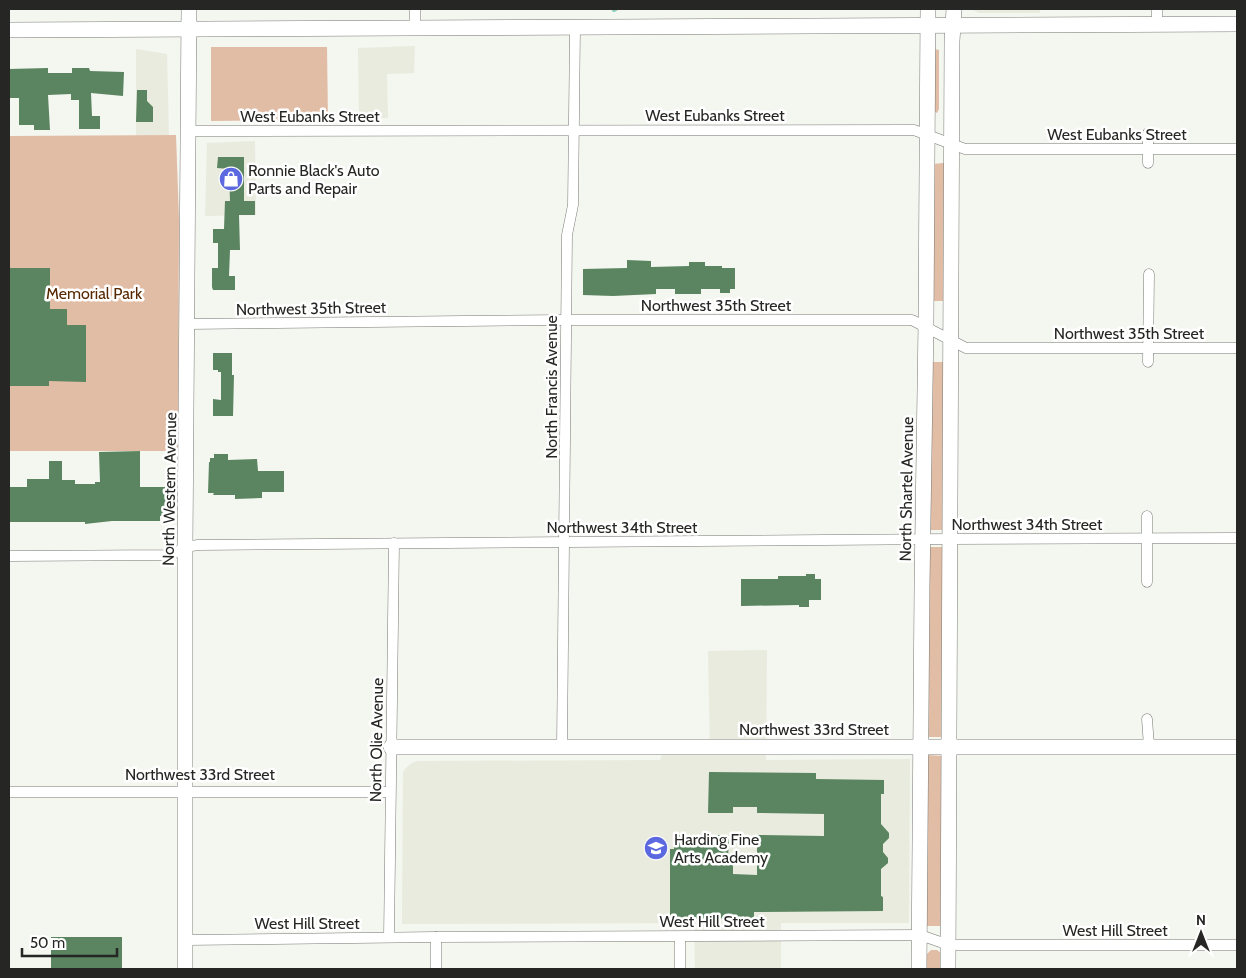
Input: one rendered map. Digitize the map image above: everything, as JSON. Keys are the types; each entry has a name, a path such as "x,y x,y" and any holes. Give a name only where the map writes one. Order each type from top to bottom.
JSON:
{"street":[{"name":"North Western Avenue","path":"185,969 185,547 190,131 189,9"},
{"path":"415,9 415,29"},
{"name":"North Shartel Avenue","path":"920,969 928,9"},
{"path":"948,969 954,9"},
{"path":"1157,9 1158,25"},
{"path":"9,30 1237,24"},
{"name":"North Francis Avenue","path":"562,747 567,235 573,205 575,28"},
{"name":"West Eubanks Street","path":"190,131 914,130 965,149 1237,149"},
{"path":"1148,133 1148,163"},
{"path":"1148,362 1149,274"},
{"name":"Northwest 35th Street","path":"188,324 566,320 912,320 966,348 1237,348"},
{"path":"1147,516 1147,582"},
{"name":"Northwest 34th Street","path":"9,556 171,555 185,547 198,545 1237,538"},
{"name":"North Olie Avenue","path":"389,937 394,543"},
{"path":"1147,718 1149,746"},
{"name":"Northwest 33rd Street","path":"391,747 1237,746"},
{"name":"Northwest 33rd Street","path":"9,792 390,792"},
{"name":"West Hill Street","path":"185,940 389,937 920,935 949,945 1237,945"},
{"path":"436,937 436,969"},
{"path":"680,937 680,969"}],"shaded area":[{"path":"970,9 1040,9 1040,13 979,13"},
{"path":"415,46 414,73 387,74 388,118 359,118 358,48"},
{"path":"136,49 167,54 169,135 136,136"},
{"name":"Ronnie Black's Auto Parts and Repair","path":"255,141 256,215 205,216 207,143"},
{"name":"Harding Fine Arts Academy","path":"767,650 766,760 910,759 909,923 781,923 781,969 695,969 694,923 402,924 403,772 412,763 418,761 660,760 662,755 710,755 708,651"}],"green space":[{"path":"211,47 327,47 328,120 211,121"},
{"path":"934,49 939,50 939,109 937,113 934,111"},
{"name":"Memorial Park","path":"176,135 179,219 178,451 9,451 9,136"},
{"path":"933,164 946,164 944,301 933,301"},
{"path":"933,362 944,362 944,530 930,530 931,364"},
{"path":"929,547 945,547 944,737 929,737 927,734"},
{"path":"927,755 944,756 943,926 926,926"},
{"path":"931,950 937,950 941,953 942,969 926,969 926,955"}],"building":[{"path":"48,68 48,73 72,73 72,68 89,68 90,71 124,72 123,96 91,93 92,116 100,116 100,129 79,129 79,100 71,100 71,94 48,95 50,130 34,130 34,125 19,125 19,98 9,98 9,69"},
{"path":"137,90 147,90 147,101 153,107 153,122 136,122"},
{"path":"218,157 244,157 244,201 255,201 255,215 239,215 240,250 230,250 229,276 235,276 235,290 213,290 212,287 212,268 218,268 218,243 213,243 213,229 224,229 225,201 230,201 229,169 217,168"},
{"path":"627,260 651,261 651,267 689,266 689,262 705,262 705,266 735,268 735,289 730,289 730,293 720,293 720,289 701,289 701,294 675,294 675,289 656,289 656,294 583,295 583,269 627,268"},
{"path":"9,268 50,268 50,309 67,309 67,325 86,325 86,382 49,381 49,386 9,386"},
{"path":"213,353 232,353 232,375 234,375 233,416 213,416 213,399 221,400 221,372 213,370"},
{"path":"140,451 140,487 167,487 167,516 160,516 160,521 112,521 85,524 85,522 9,522 9,487 27,487 27,479 49,479 49,461 62,461 62,480 75,480 75,484 95,484 95,482 100,482 99,452"},
{"path":"214,454 228,454 228,460 257,459 258,471 284,471 284,492 262,492 262,498 235,499 235,495 213,495 214,493 208,493 209,462 210,458 214,458"},
{"path":"806,574 815,574 815,579 821,579 821,600 809,600 809,607 799,607 799,605 741,606 741,579 778,579 778,576 806,576"},
{"path":"709,772 816,773 816,779 884,780 884,794 881,794 881,824 889,833 889,838 883,844 883,852 888,858 888,863 881,869 883,911 754,912 754,918 670,919 670,849 674,849 674,835 729,835 728,860 733,860 733,874 757,875 757,835 824,836 824,814 757,813 757,807 733,807 733,813 708,813"},
{"path":"51,937 122,937 122,969 51,969"}],"place":[{"name":"Ronnie Black's Auto Parts and Repair","path":"231,179"},
{"name":"Harding Fine Arts Academy","path":"656,848"}]}
